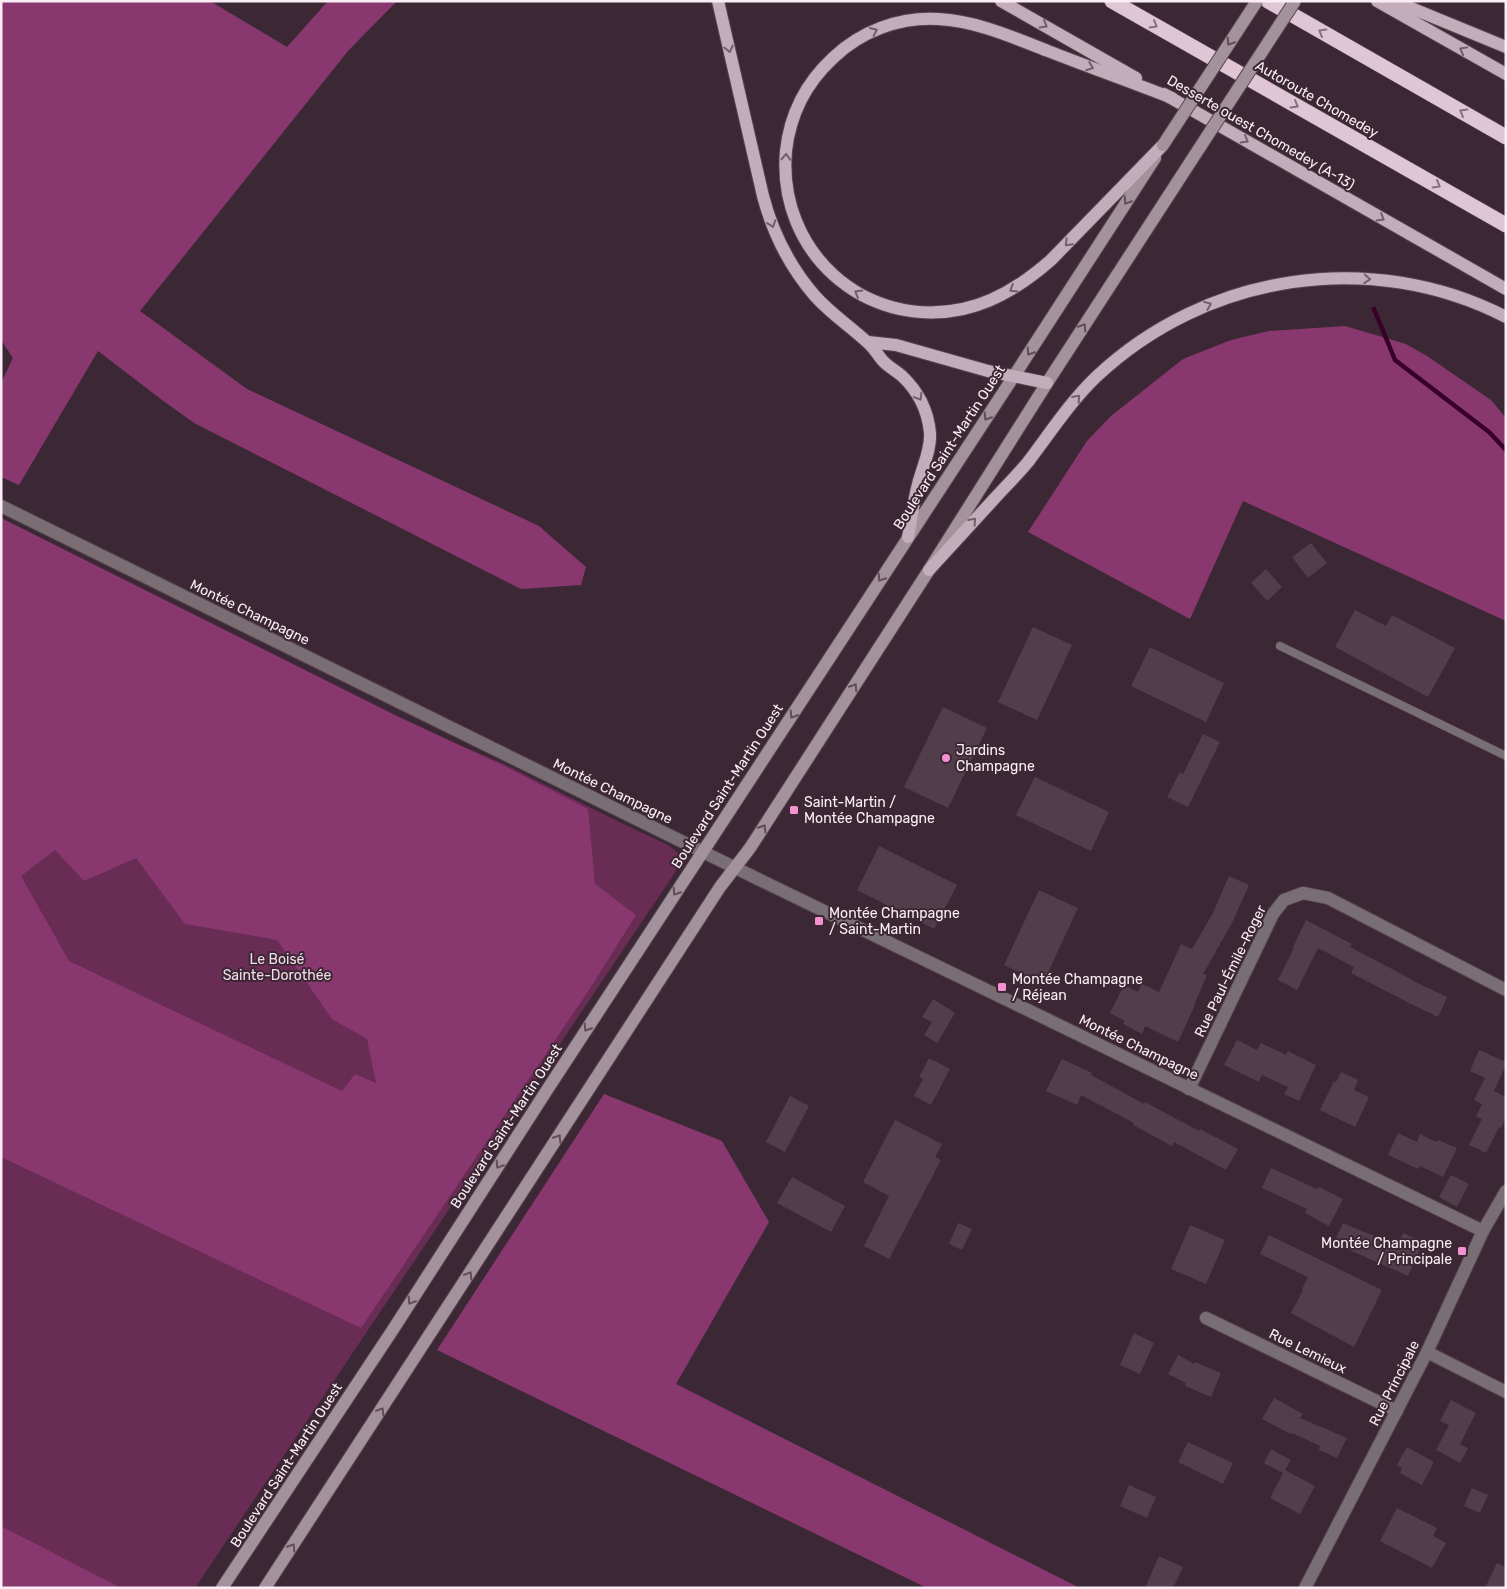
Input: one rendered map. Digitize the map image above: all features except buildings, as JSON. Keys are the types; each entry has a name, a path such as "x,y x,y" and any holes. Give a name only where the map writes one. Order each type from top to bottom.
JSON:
{"highway":[{"name":"Autoroute Chomedey","path":"1112,1 1506,225"},
{"path":"1268,1 1506,137"}],"main road":[{"path":"718,1 763,196 777,238 791,265 816,297 842,322 868,342 885,363 904,378 917,393 928,418 929,445 921,473 908,538"},
{"name":"Desserte ouest Chomedey (A-13)","path":"1001,1 1506,289"},
{"name":"Boulevard Saint-Martin Ouest","path":"222,1588 389,1336 702,851 1014,376 1257,1"},
{"path":"265,1588 715,895 750,848 1047,383 1295,1"},
{"path":"1377,1 1506,74"},
{"path":"1394,1 1506,47"},
{"path":"1163,145 1052,260 1036,273 1011,290 989,301 966,308 941,312 913,311 887,306 863,296 839,280 819,260 801,233 790,205 785,176 785,161 790,129 794,114 808,85 826,64 847,45 872,31 895,23 938,19 972,24 1009,36 1172,98"},
{"path":"929,570 1027,462 1065,411 1097,376 1140,342 1198,309 1241,294 1279,284 1316,279 1350,278 1398,282 1440,290 1486,307 1506,317"},
{"path":"868,342 896,345 988,371 1047,383"}],"street":[{"name":"Montée Champagne","path":"1,506 735,868 1484,1231"},
{"name":"Rue Paul-Émile-Roger","path":"1189,1088 1273,914 1284,900 1303,893 1328,898 1506,990"},
{"name":"Rue Principale","path":"1305,1588 1427,1352 1484,1231 1506,1191"},
{"name":"Rue Lemieux","path":"1206,1318 1397,1411"},
{"path":"1427,1352 1506,1392"}],"lane":[{"path":"1280,646 1506,756"}],"green space":[{"name":"Le Boisé Sainte-Dorothée","path":"1,518 396,718 504,764 668,845 678,853 679,860 676,871 195,1588 1,1588"}],"shaded area":[{"path":"1,1 210,1 287,47 328,1 397,1 348,51 140,311 247,389 539,526 586,567 581,585 521,589 194,423 98,351 19,485 1,477 1,383 13,358 1,340"},
{"path":"1345,326 1406,344 1427,356 1491,400 1506,418 1506,621 1243,501 1190,619 1028,532 1087,441 1111,416 1183,359 1231,340 1269,331"},
{"name":"Le Boisé Sainte-Dorothée","path":"1,518 397,716 502,765 588,809 595,884 636,915 591,987 361,1328 1,1157","holes":["55,850 84,881 136,858 185,924 277,940 332,1019 367,1039 376,1083 355,1074 342,1091 69,961 21,876"]},
{"path":"604,1094 722,1141 769,1222 676,1384 1080,1588 927,1588 437,1350"},
{"path":"1,1526 121,1588 1,1588"}],"waterway":[{"path":"1374,309 1395,360 1489,432 1506,450"}],"place":[{"name":"Jardins Champagne","path":"946,758"},
{"name":"Saint-Martin / Montée Champagne","path":"794,810"},
{"name":"Montée Champagne / Saint-Martin","path":"819,921"},
{"name":"Montée Champagne / Réjean","path":"1002,987"},
{"name":"Montée Champagne / Principale","path":"1462,1251"}]}
